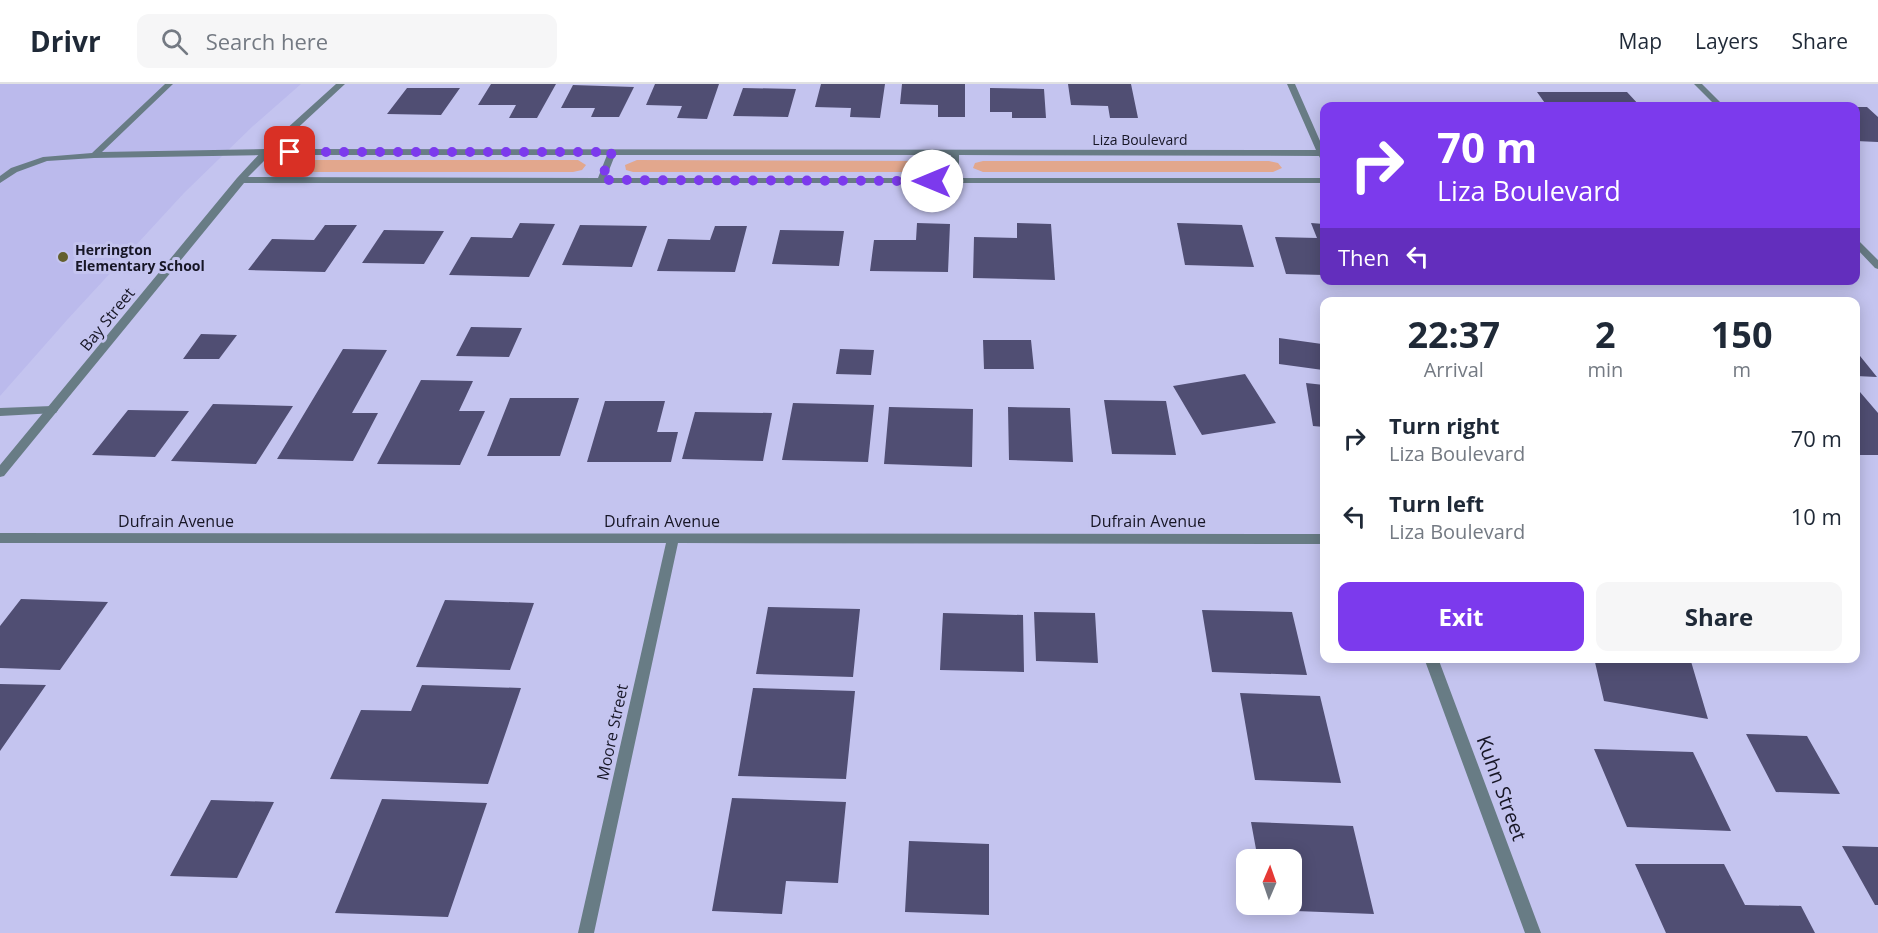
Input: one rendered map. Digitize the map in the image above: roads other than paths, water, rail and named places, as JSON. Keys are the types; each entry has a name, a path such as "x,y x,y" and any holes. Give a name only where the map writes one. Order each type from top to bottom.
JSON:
{"street":[{"path":"94,155 169,84"},
{"name":"Bay Street","path":"0,473 240,180 266,152 341,84"},
{"path":"1291,84 1320,146"},
{"path":"1698,84 1716,102"},
{"name":"Liza Boulevard","path":"0,180 14,170 46,159 94,155 266,152 1320,154"},
{"path":"601,180 612,152"},
{"path":"955,152 955,181"},
{"path":"240,180 1320,181"},
{"path":"1860,247 1878,266"},
{"path":"0,412 51,410"},
{"name":"Dufrain Avenue","path":"0,538 1320,539"},
{"name":"Moore Street","path":"586,933 673,538"},
{"name":"Kuhn Street","path":"1433,663 1533,933"}],"place":[{"name":"Herrington Elementary School","path":"63,257"}]}
